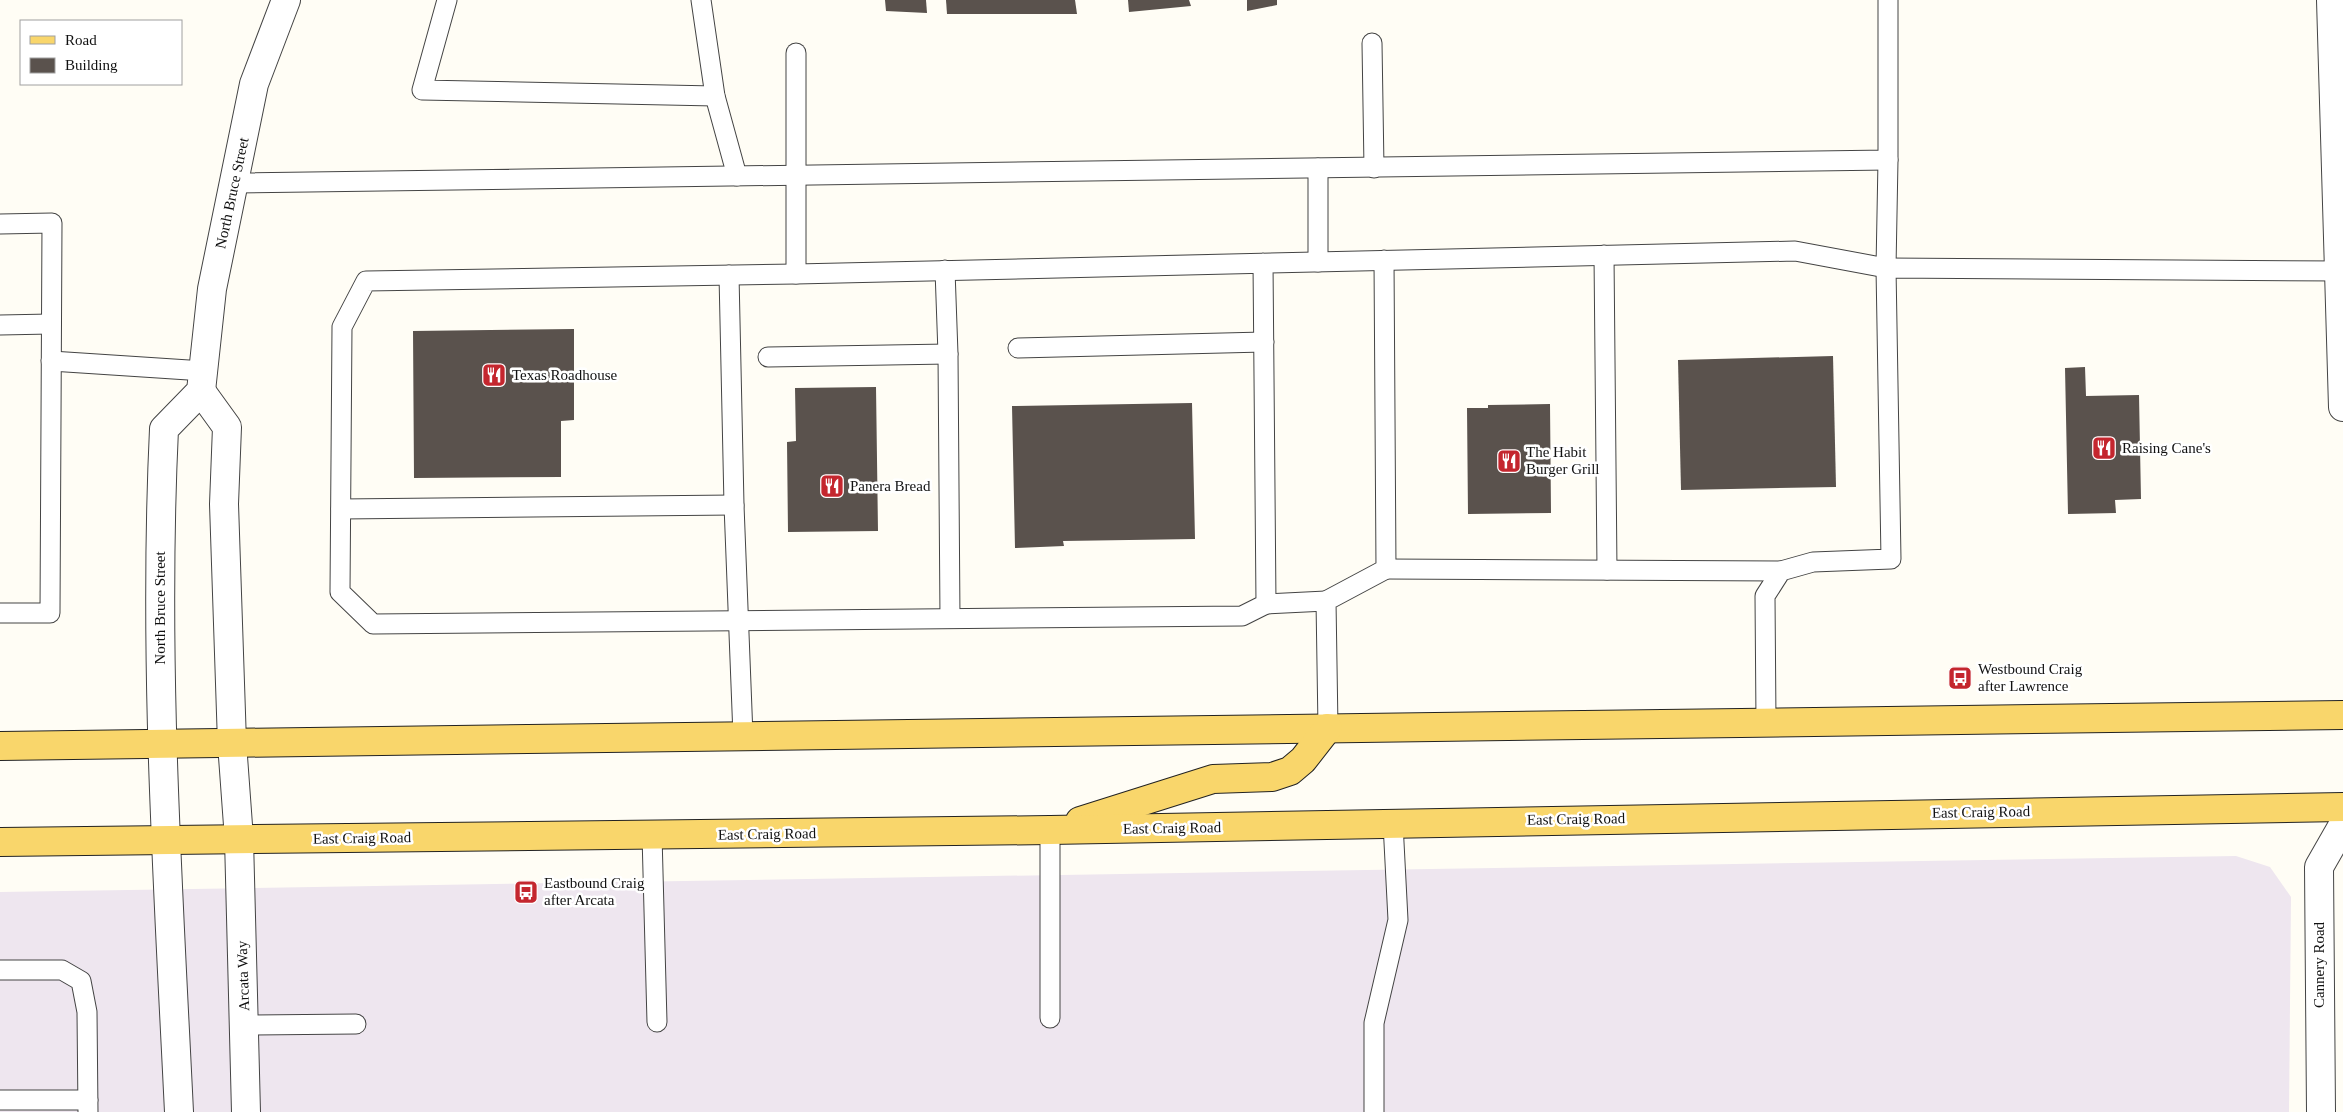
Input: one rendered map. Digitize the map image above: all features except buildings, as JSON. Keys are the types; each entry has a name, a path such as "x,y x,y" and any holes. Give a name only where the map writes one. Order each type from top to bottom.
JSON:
{"main road":[{"path":"0,746 2343,715"},
{"path":"1050,830 1213,779 1272,778 1290,771 1303,760 1328,728"},
{"name":"East Craig Road","path":"0,842 1050,830 2343,807"}],"street":[{"name":"North Bruce Street","path":"166,840 160,744 160,506 164,429 203,381 212,289 254,84 286,0"},
{"path":"2331,0 2341,271 2343,407"},
{"path":"203,381 227,427 224,504 232,743 239,839"},
{"name":"Cannery Road","path":"2320,1112 2319,867 2343,825"},
{"name":"Arcata Way","path":"239,839 246,1112"},
{"path":"166,840 179,1112"}],"lane":[{"path":"447,0 422,90 715,96"},
{"path":"700,0 715,96 737,176"},
{"path":"1888,0 1886,268 1891,559 1813,562 1781,571 1386,569 1326,601 1266,604 1242,616 373,624 340,592 342,328 366,281 796,274 1795,251 1886,268 2341,271"},
{"path":"1372,43 1374,168"},
{"path":"796,53 796,274"},
{"path":"233,183 1888,160"},
{"path":"1318,168 1318,262"},
{"path":"0,224 52,223 50,613 0,613"},
{"path":"1604,255 1607,570"},
{"path":"1384,260 1386,569"},
{"path":"1264,263 1266,604"},
{"path":"945,270 948,354 950,618"},
{"path":"729,275 734,505 743,736"},
{"path":"0,325 51,324"},
{"path":"1018,348 1264,342"},
{"path":"768,357 948,354"},
{"path":"51,361 203,381"},
{"path":"341,509 734,505"},
{"path":"1766,722 1765,596 1781,571"},
{"path":"1326,601 1328,728"},
{"path":"1374,1112 1374,1023 1398,920 1393,823"},
{"path":"1050,830 1050,1018"},
{"path":"652,835 657,1022"},
{"path":"0,970 62,970 81,981 87,1012 88,1106 0,1100"},
{"path":"244,1025 356,1024"}],"shaded area":[{"path":"2236,856 2270,867 2291,897 2289,1112 0,1112 0,892"}],"place":[{"name":"Texas Roadhouse","path":"494,375"},
{"name":"Raising Cane's","path":"2104,448"},
{"name":"The Habit Burger Grill","path":"1509,461"},
{"name":"Panera Bread","path":"832,486"},
{"name":"Westbound Craig after Lawrence","path":"1960,678"},
{"name":"Eastbound Craig after Arcata","path":"526,892"}]}
